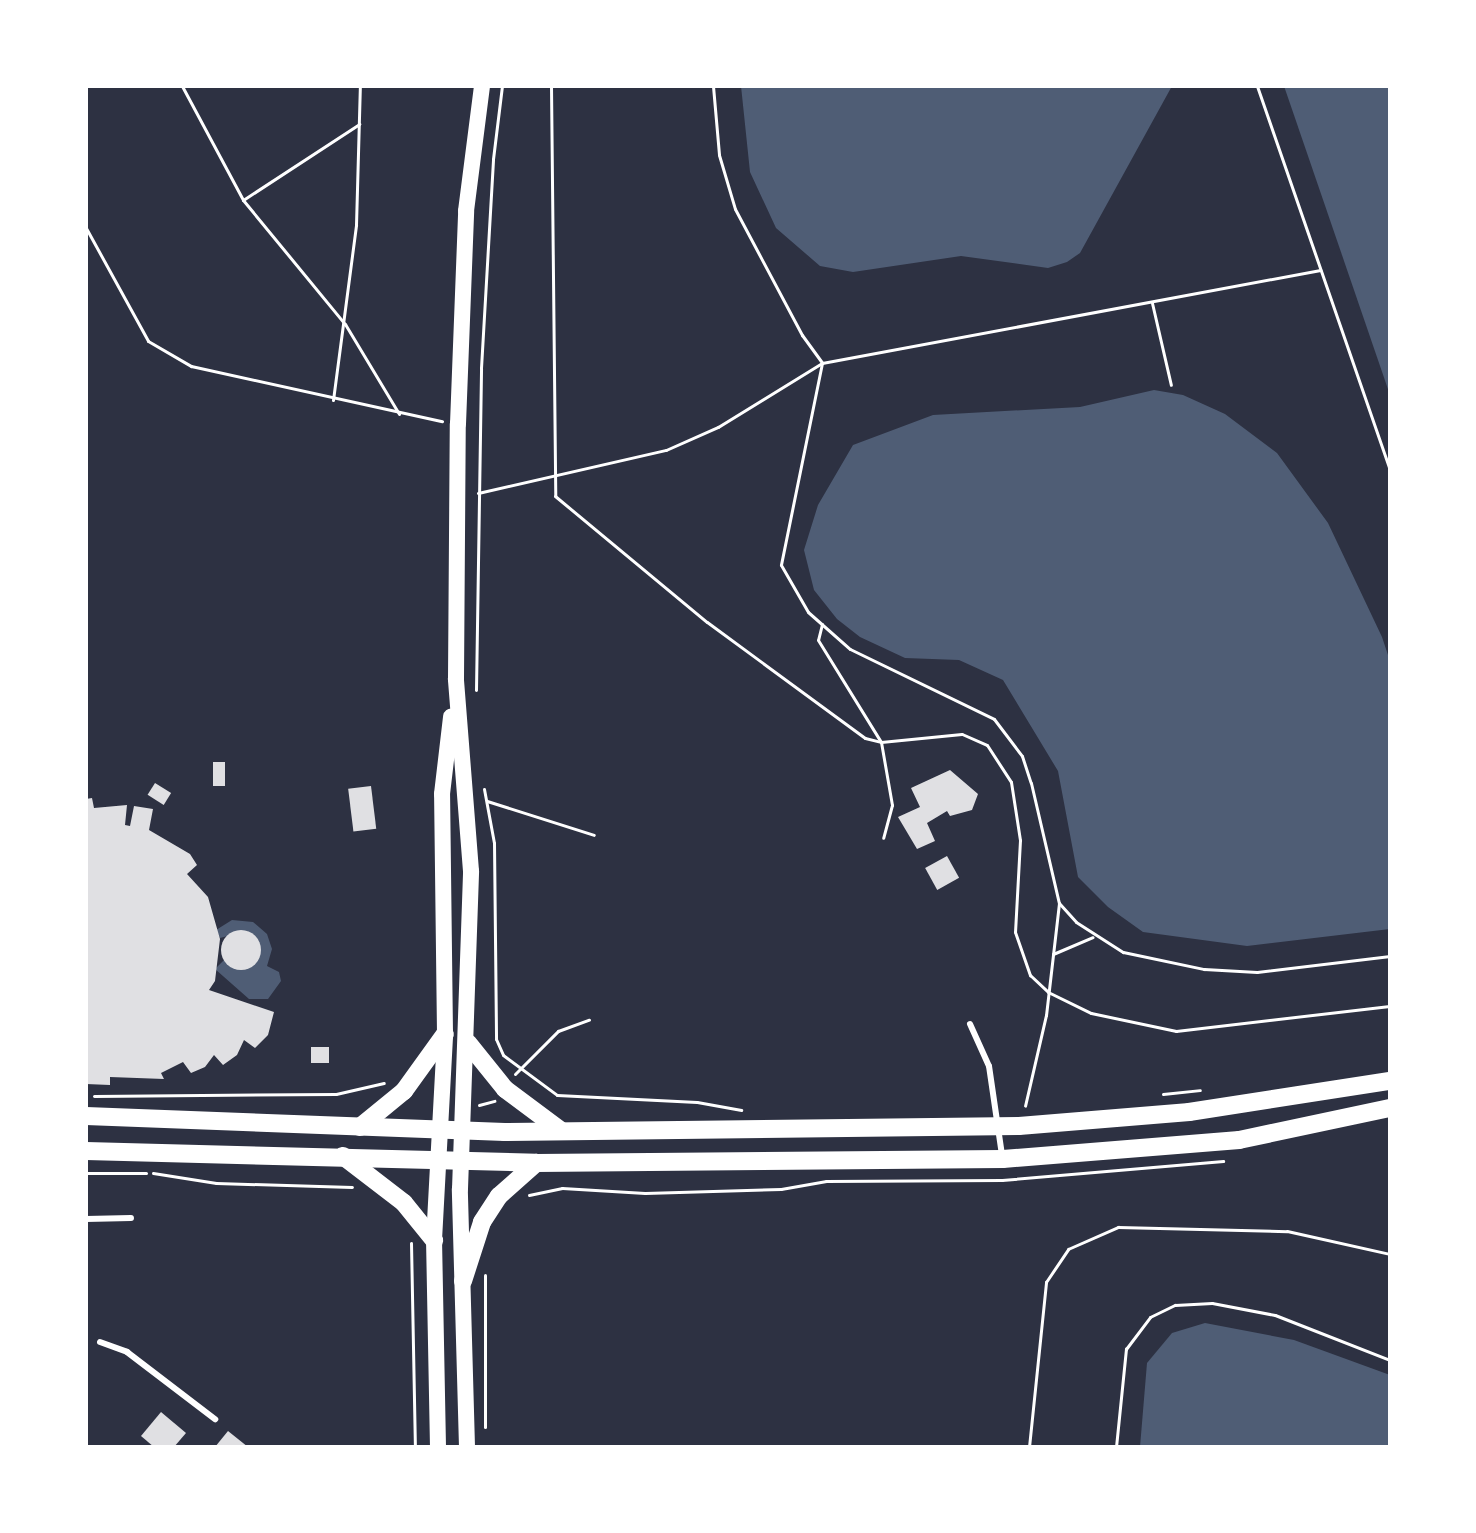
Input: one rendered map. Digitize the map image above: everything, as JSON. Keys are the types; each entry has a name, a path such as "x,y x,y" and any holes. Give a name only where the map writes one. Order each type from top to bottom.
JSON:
{"main road":[{"path":"467,1447 463,1281 471,871 456,679 458,424 466,211 482,86"},
{"path":"438,1447 434,1240 445,1034 442,794 456,679"},
{"path":"360,1127 404,1091 445,1034"},
{"path":"468,1043 505,1089 560,1130"},
{"path":"86,1116 466,1131 560,1130 1189,1112 1390,1081"},
{"path":"86,1151 440,1158 536,1163 1003,1159 1239,1140 1390,1108"},
{"path":"343,1156 404,1203 434,1240"},
{"path":"463,1281 482,1222 499,1196 536,1163"}],"lane":[{"path":"970,1024 989,1066 1003,1159"},
{"path":"86,1219 131,1218"},
{"path":"100,1342 127,1352 215,1419"}],"path":[{"path":"182,86 243,200 345,324 399,414"},
{"path":"333,400 356,225 360,86"},
{"path":"476,702 480,426 489,216 502,86"},
{"path":"551,86 551,477 555,496 707,622 865,738 881,742 962,734 987,745 1011,782 1020,840 1015,932 1030,975 1048,992 1091,1013 1176,1031 1390,1006"},
{"path":"713,86 719,155 735,209 802,335 822,363 781,565 808,612 850,649 994,719 1022,756 1059,903 1048,992 1025,1107"},
{"path":"1257,86 1390,470"},
{"path":"243,200 359,124"},
{"path":"86,228 148,341 191,366 399,414 480,426"},
{"path":"458,495 479,493 666,450 718,427 822,363 1320,270"},
{"path":"1152,303 1171,385"},
{"path":"822,624 818,640 881,742 892,805 883,838"},
{"path":"482,777 494,843 496,1039 516,1067 557,1095 697,1102 742,1110"},
{"path":"485,800 594,835"},
{"path":"1059,903 1095,936 1123,952 1204,969 1257,972 1390,956"},
{"path":"1053,954 1095,936"},
{"path":"516,1067 558,1031 589,1020"},
{"path":"86,1097 336,1094 391,1080 404,1091"},
{"path":"1158,1095 1206,1089"},
{"path":"998,1117 1025,1107 1034,1107"},
{"path":"86,1173 152,1173 216,1183 354,1187"},
{"path":"1029,1447 1046,1282 1068,1249 1118,1227 1287,1231 1390,1254"},
{"path":"411,1238 415,1447"},
{"path":"485,1270 485,1433"},
{"path":"1116,1447 1126,1349 1150,1317 1175,1305 1212,1303 1275,1315 1390,1360"}],"water":[{"path":"741,86 1172,86 1080,253 1067,262 1048,268 961,256 853,272 820,266 776,228 750,172"},
{"path":"1284,86 1390,86 1390,395"},
{"path":"1154,390 1183,395 1225,414 1277,453 1328,523 1382,637 1390,661 1390,929 1247,946 1143,932 1108,907 1078,877 1058,771 1003,680 959,660 905,658 860,637 837,619 814,590 804,550 818,505 853,445 933,415 1080,407"},
{"path":"232,920 253,922 267,934 272,949 267,966 279,972 281,981 268,999 249,999 215,969 224,960 244,970 260,956 259,941 247,931 220,938 216,930"},
{"path":"1205,1323 1294,1340 1390,1375 1390,1447 1140,1447 1147,1363 1172,1333"}],"building":[{"path":"213,762 225,762 225,786 213,786"},
{"path":"950,770 978,794 972,810 950,816 947,811 927,823 935,841 917,849 898,817 920,807 911,788"},
{"path":"155,783 171,793 164,805 148,795"},
{"path":"371,786 376,829 353,831 348,789"},
{"path":"92,798 94,808 127,805 125,825 130,826 134,806 153,809 149,830 190,854 197,865 187,874 208,897 220,939 215,981 209,990 274,1012 268,1035 255,1048 244,1040 237,1055 223,1065 214,1055 205,1067 191,1073 183,1062 161,1073 164,1079 110,1077 110,1085 86,1084 86,799"},
{"path":"947,856 959,878 937,890 925,868"},
{"path":"241,930 255,936 261,950 255,964 241,970 227,964 221,950 227,936"},
{"path":"311,1047 329,1047 329,1063 311,1063"},
{"path":"161,1412 186,1433 174,1447 154,1447 141,1436"},
{"path":"228,1431 248,1447 215,1447"}]}
